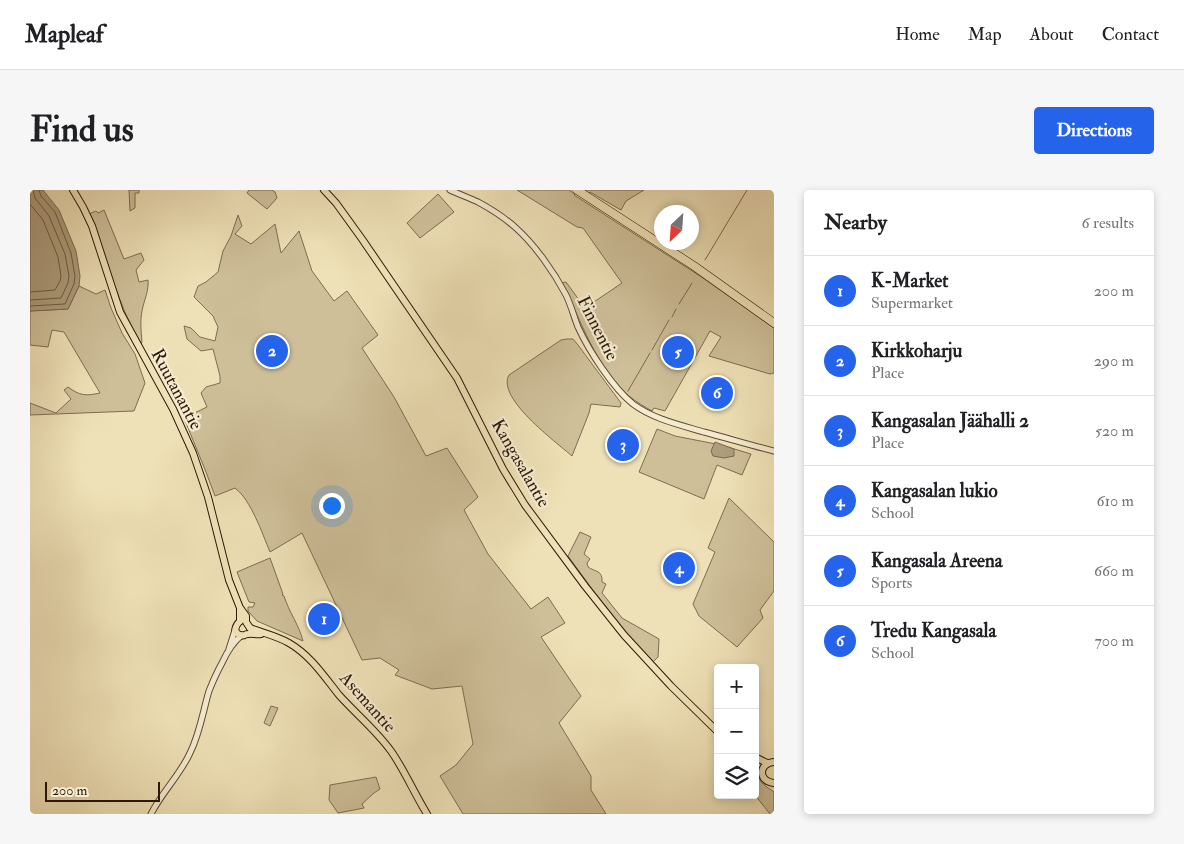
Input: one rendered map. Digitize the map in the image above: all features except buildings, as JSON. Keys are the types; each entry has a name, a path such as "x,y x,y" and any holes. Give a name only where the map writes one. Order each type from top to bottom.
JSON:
{"highway":[{"path":"577,190 694,266 774,323"}],"main road":[{"name":"Ruutanantie","path":"73,190 94,232 120,312 173,409 193,453 208,498 229,580 240,608 245,628"},
{"name":"Kangasalantie","path":"324,190 357,231 457,378 503,469 525,505 624,635 671,686 714,728"},
{"path":"236,630 237,633 245,628"},
{"name":"Asemantie","path":"245,628 256,635 262,633 290,644 321,671 340,696 369,724 390,750 427,814"},
{"path":"759,758 771,762"},
{"path":"762,769 771,762"},
{"path":"759,766 762,769 763,778 773,784"}],"street":[{"name":"Finnentie","path":"450,190 490,209 515,226 530,243 566,295 578,327 589,348 617,387 635,405 653,415 677,424 745,444 774,450"},
{"path":"229,649 245,628"},
{"path":"151,814 191,752 212,685 236,630"}],"shaded area":[{"path":"129,190 139,190 139,193 135,193 135,208 130,211"},
{"path":"249,190 272,190 277,198 267,209 247,193"},
{"path":"517,190 569,190 654,246 654,250 659,250 703,278 774,328 774,373 770,374 709,356 721,337 710,331 665,411 654,408 652,411 629,396 617,384 598,357 562,283 566,282 585,308 622,283 583,228 577,227"},
{"path":"583,190 644,190 626,201 621,210"},
{"path":"438,194 454,212 420,238 407,223"},
{"path":"104,210 124,259 141,253 144,260 136,270 139,282 148,280 141,315 141,344 125,313 89,214"},
{"path":"238,215 242,226 235,234 251,244 275,224 281,253 299,231 312,271 334,301 347,291 378,335 362,348 394,397 426,456 447,448 478,497 464,510 488,554 531,609 548,597 565,623 541,637 581,696 559,723 591,776 591,790 606,814 463,814 440,776 456,765 473,744 462,686 432,689 395,675 399,670 380,658 362,660 302,533 270,552 256,517 241,493 235,488 215,496 184,418 207,407 201,393 206,387 220,383 220,376 213,349 201,351 187,339 184,326 191,328 200,337 215,341 218,327 213,316 194,297 198,286 218,272 223,251 231,236"},
{"path":"79,286 96,294 105,290 122,333 135,354 145,383 134,411 30,415 30,403 56,413 71,399 64,390 68,387 83,395 100,393 64,332 52,330 48,347 30,345 30,311 68,309"},
{"path":"573,339 621,403 620,407 591,404 572,456 519,407 507,385 509,375 561,340"},
{"path":"657,429 675,436 721,445 751,454 742,475 717,465 704,499 639,472"},
{"path":"729,498 774,542 774,591 760,610 763,618 737,647 699,616 693,604 715,552 708,548"},
{"path":"580,532 591,537 584,554 590,559 587,563 588,567 600,573 602,582 606,584 602,593 622,618 659,639 658,657 653,662 624,633 568,556"},
{"path":"270,558 282,595 303,641 257,621 248,611 248,607 253,607 255,603 249,602 237,572"},
{"path":"271,706 278,708 270,726 264,723"},
{"path":"376,777 380,789 362,804 364,808 338,813 329,800 330,785"},
{"path":"759,778 774,792 774,814 770,814 758,799"}],"water":[{"path":"30,190 43,190 59,210 76,251 80,276 79,286 68,309 30,311"},
{"path":"715,442 734,449 734,456 724,458 713,456 711,451"}],"waterway":[{"path":"705,260 747,190"},
{"path":"679,304 692,283"},
{"path":"672,317 676,309"},
{"path":"652,350 669,320"},
{"path":"628,391 650,353"}],"place":[{"name":"Kirkkoharju","path":"272,351"},
{"name":"Kangasala Areena","path":"678,352"},
{"name":"Tredu Kangasala","path":"717,393"},
{"name":"Kangasalan Jäähalli 2","path":"623,445"},
{"name":"Kangasalan lukio","path":"679,568"},
{"name":"K-Market","path":"324,619"}]}
